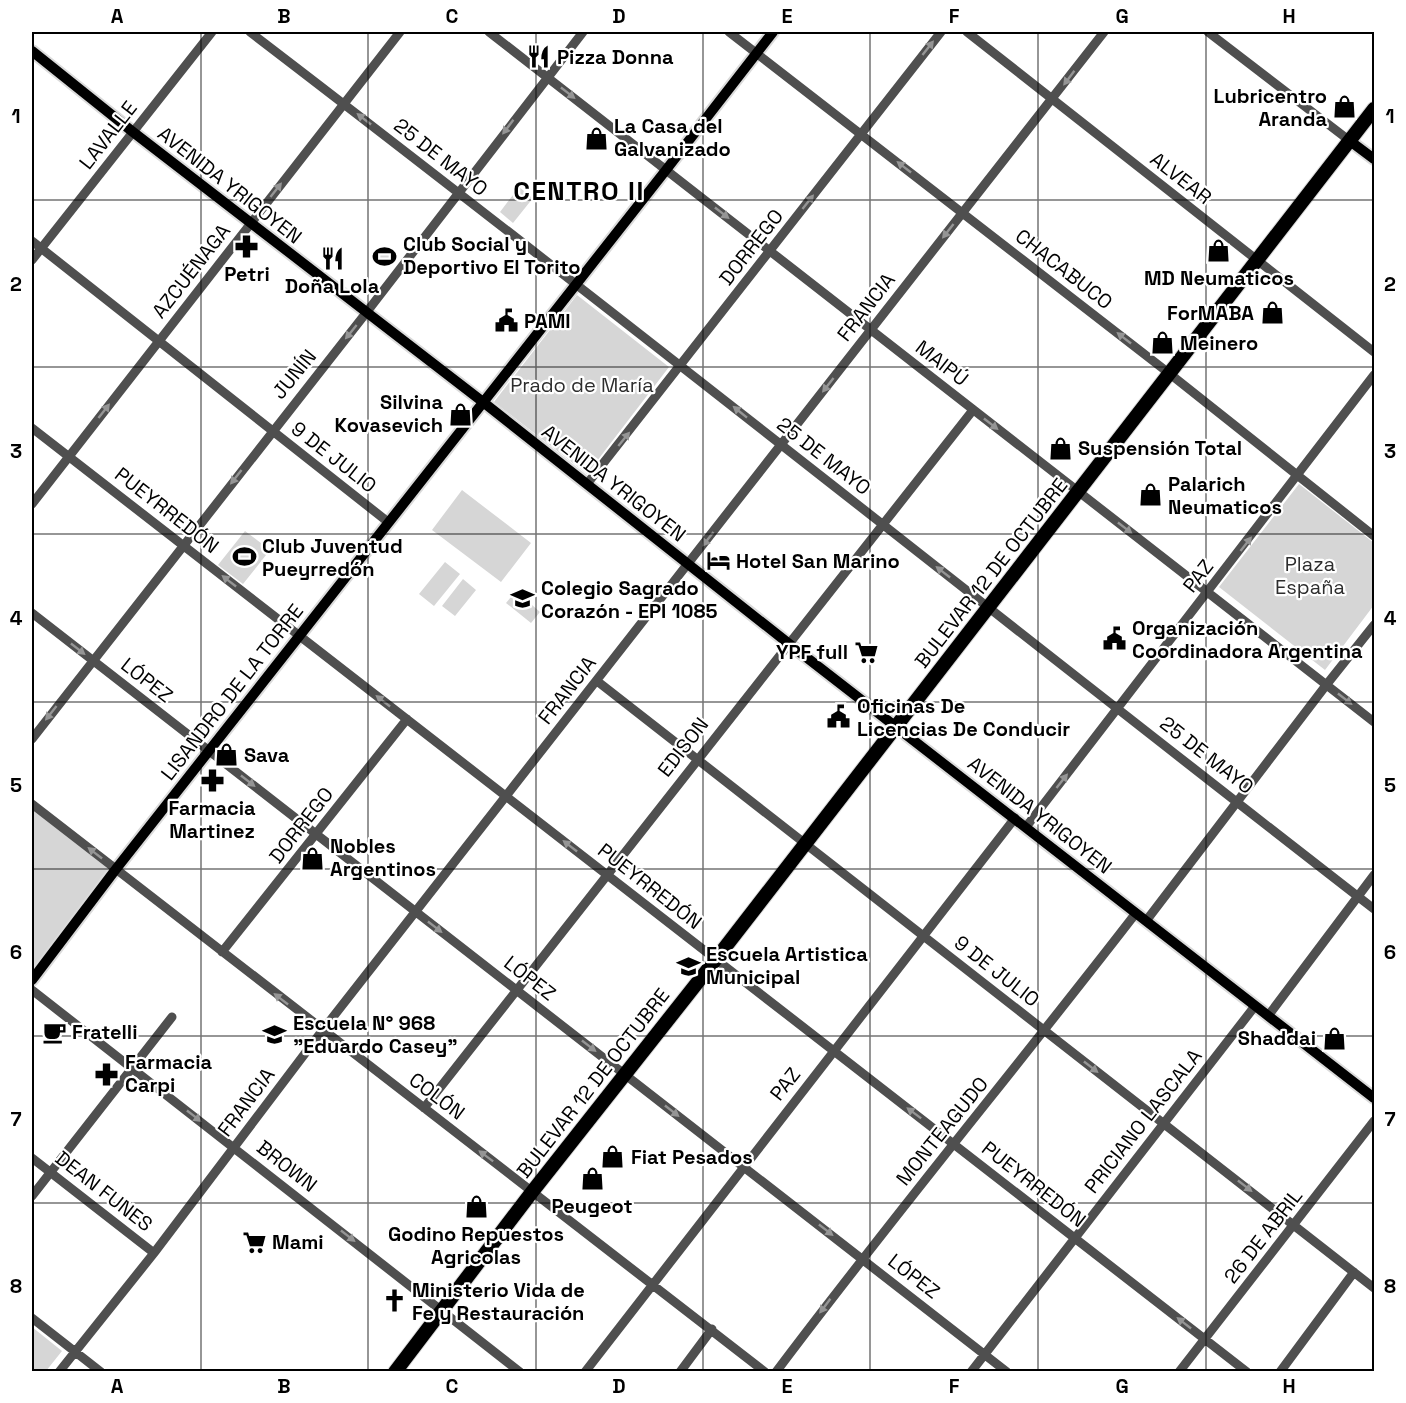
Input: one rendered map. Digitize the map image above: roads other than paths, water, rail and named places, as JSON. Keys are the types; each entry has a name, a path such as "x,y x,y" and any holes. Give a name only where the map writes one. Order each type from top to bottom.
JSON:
{"highway":[{"name":"BULEVAR 12 DE OCTUBRE","path":"395,1371 1374,109"}],"main road":[{"name":"LISANDRO DE LA TORRE","path":"32,980 116,869 773,32"},
{"name":"AVENIDA YRIGOYEN","path":"32,51 250,224 483,402 788,643 1374,1098"},
{"path":"1350,141 1374,159"}],"street":[{"name":"LAVALLE","path":"32,260 212,32"},
{"name":"25 DE MAYO","path":"250,32 682,366 1374,909"},
{"name":"AZCUÉNAGA","path":"32,504 400,32"},
{"name":"MAIPÚ","path":"489,32 1374,722"},
{"name":"JUNÍN","path":"32,739 583,32"},
{"name":"CHACABUCO","path":"729,32 1170,374 1374,536"},
{"name":"DORREGO","path":"587,484 682,366 941,32"},
{"name":"ALVEAR","path":"967,32 1374,352"},
{"name":"FRANCIA","path":"59,1371 154,1253 322,1031 1104,32"},
{"path":"1208,32 1350,141"},
{"name":"9 DE JULIO","path":"32,241 388,522"},
{"name":"PAZ","path":"1026,827 1374,375"},
{"name":"EDISON","path":"423,1108 973,410"},
{"name":"PUEYRREDÓN","path":"32,428 1247,1371"},
{"name":"LÓPEZ","path":"32,613 1007,1371"},
{"path":"1146,921 1374,625"},
{"name":"9 DE JULIO","path":"597,681 1374,1288"},
{"name":"DORREGO","path":"222,952 407,719"},
{"name":"COLÓN","path":"32,804 322,1031 765,1371"},
{"name":"PAZ","path":"585,1371 1015,818"},
{"path":"1268,1016 1374,875"},
{"name":"MONTEAGUDO","path":"776,1371 862,1258 1045,1031 1136,913"},
{"name":"BROWN","path":"32,990 520,1371"},
{"name":"PRICIANO LASCALA","path":"971,1371 1256,1006"},
{"path":"32,1196 172,1017"},
{"name":"26 DE ABRIL","path":"1179,1371 1374,1121"},
{"name":"DEAN FUNES","path":"32,1158 154,1253"},
{"path":"1280,1371 1354,1272"},
{"path":"32,1318 101,1371"},
{"path":"680,1371 712,1329"}],"place":[{"name":"Pizza Donna","path":"539,57"},
{"name":"Lubricentro Aranda","path":"1345,107"},
{"name":"La Casa del Galvanizado","path":"596,138"},
{"name":"Petri","path":"247,246"},
{"name":"MD Neumaticos","path":"1219,250"},
{"name":"Club Social y Deportivo El Torito","path":"385,256"},
{"name":"Doña Lola","path":"332,259"},
{"name":"ForMABA","path":"1272,313"},
{"name":"PAMI","path":"506,321"},
{"name":"Meinero","path":"1162,343"},
{"name":"Silvina Kovasevich","path":"461,414"},
{"name":"Suspensión Total","path":"1060,448"},
{"name":"Palarich Neumaticos","path":"1150,495"},
{"name":"Club Juventud Pueyrredón","path":"244,557"},
{"name":"Hotel San Marino","path":"718,561"},
{"name":"Colegio Sagrado Corazón - EPI 1085","path":"523,599"},
{"name":"Organización Coordinadora Argentina","path":"1114,639"},
{"name":"YPF full","path":"866,652"},
{"name":"Oficinas De Licencias De Conducir","path":"839,717"},
{"name":"Sava","path":"226,755"},
{"name":"Farmacia Martinez","path":"212,780"},
{"name":"Nobles Argentinos","path":"312,858"},
{"name":"Escuela Artistica Municipal","path":"688,966"},
{"name":"Fratelli","path":"54,1032"},
{"name":"Escuela N° 968 \"Eduardo Casey\"","path":"275,1034"},
{"name":"Shaddai","path":"1334,1038"},
{"name":"Farmacia Carpi","path":"107,1074"},
{"name":"Fiat Pesados","path":"613,1157"},
{"name":"Peugeot","path":"592,1179"},
{"name":"Godino Repuestos Agricolas","path":"476,1207"},
{"name":"Mami","path":"254,1242"},
{"name":"Ministerio Vida de Fe y Restauración","path":"394,1301"}],"district":[{"name":"CENTRO II","path":"579,191"}],"park label":[{"name":"Prado de María","path":"582,385"},
{"name":"Plaza España","path":"1310,576"}]}
